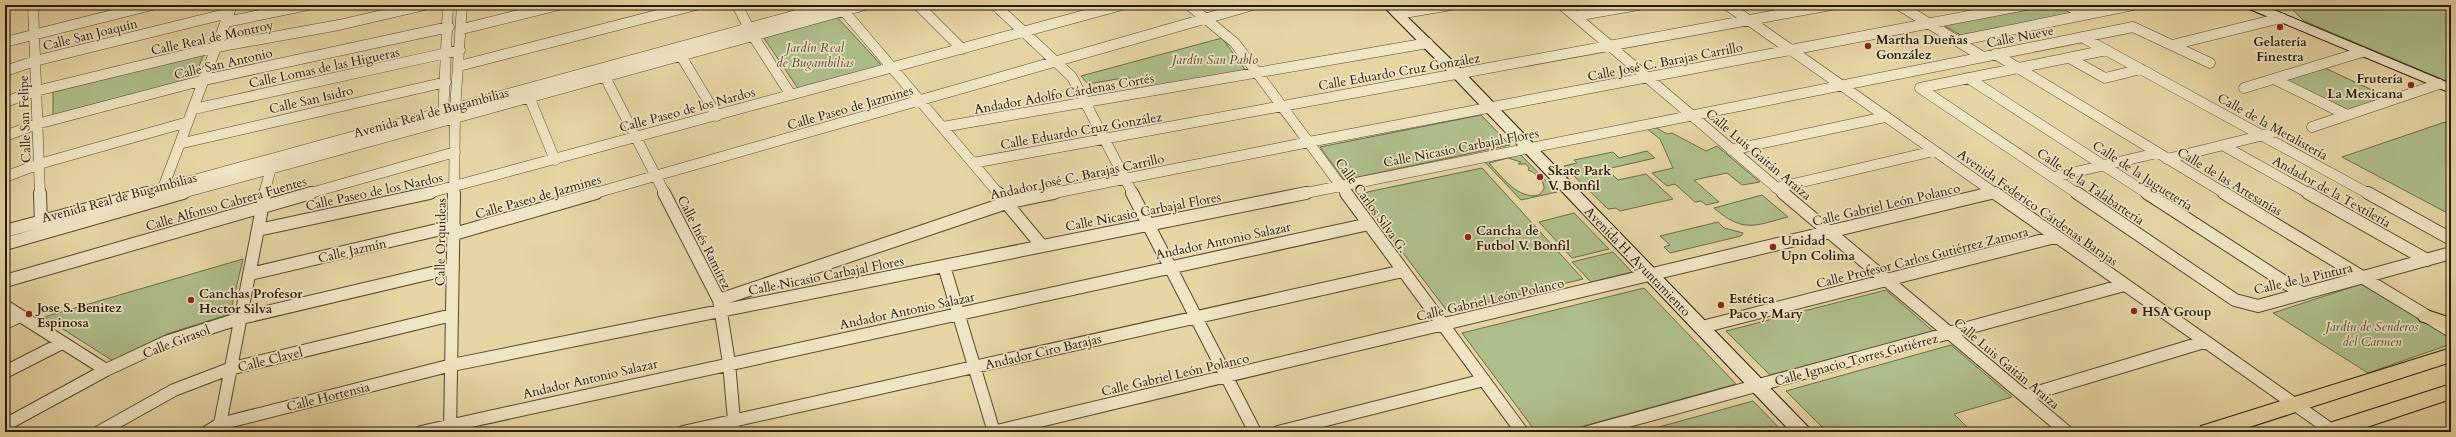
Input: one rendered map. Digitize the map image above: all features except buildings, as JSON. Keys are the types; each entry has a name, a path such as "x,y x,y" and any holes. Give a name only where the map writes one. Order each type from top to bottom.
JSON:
{"main road":[{"path":"2427,316 2451,325"},
{"path":"2208,432 2451,355"},
{"path":"2331,432 2451,391"}],"street":[{"path":"5,6 9,5"},
{"name":"Calle San Felipe","path":"33,5 41,226"},
{"path":"5,42 34,33 152,5"},
{"name":"Calle San Joaquín","path":"5,71 35,61 229,13 308,5"},
{"name":"Calle Real de Montroy","path":"5,102 36,91 217,47 339,25 425,5"},
{"path":"443,118 446,82 446,53 449,27 448,5"},
{"name":"Calle Orquideas","path":"450,428 455,114 462,29 462,5"},
{"path":"462,29 559,5"},
{"path":"459,66 696,5"},
{"path":"737,5 751,32 792,95"},
{"name":"Avenida Real de Bugambilias","path":"455,114 530,99 680,56 830,5"},
{"name":"Avenida Real de Bugambilias","path":"5,231 41,226 272,165 751,32 865,5"},
{"path":"918,5 962,49"},
{"path":"995,5 1072,77 1255,432"},
{"name":"Calle Paseo de los Nardos","path":"258,230 455,188 1122,5"},
{"name":"Calle Carlos Silva G.","path":"1189,5 1235,43 1522,432"},
{"name":"Calle Paseo de Jazmines","path":"454,230 656,176 1253,5"},
{"path":"1393,10 1451,5"},
{"name":"Calle Luis Gaitán Araiza","path":"1562,5 1731,150 2067,432"},
{"path":"1575,16 1638,5"},
{"name":"Avenida Federico Cárdenas Barajas","path":"1727,5 2331,432"},
{"name":"Calle Eduardo Cruz González","path":"972,164 1831,5"},
{"path":"1899,5 1983,57"},
{"name":"Calle José C. Barajas Carrillo","path":"1308,142 2026,5"},
{"path":"2067,5 2085,15"},
{"path":"1957,41 2133,5"},
{"path":"2251,5 2445,87"},
{"name":"Avenida H. Ayuntamiento","path":"1393,10 1458,74 1803,432"},
{"path":"844,11 1042,246"},
{"path":"163,188 183,143 188,122 229,13"},
{"path":"2172,45 2281,18"},
{"name":"Calle Nueve","path":"1841,85 2133,26 2172,45"},
{"name":"Calle San Antonio","path":"5,136 37,124 204,80 449,27"},
{"name":"Calle de la Metalistería","path":"2082,37 2264,135 2451,239"},
{"name":"Andador Adolfo Cárdenas Cortés","path":"942,127 1428,44"},
{"path":"2172,45 2210,63"},
{"name":"Calle Lomas de las Higueras","path":"194,109 460,50"},
{"path":"1968,78 2071,59 2107,50"},
{"path":"2244,88 2276,80 2362,52"},
{"name":"Calle de las Artesanías","path":"1995,54 2451,331"},
{"path":"680,56 718,116"},
{"path":"2071,59 2105,78 2141,69"},
{"name":"Calle Inés Ramírez","path":"605,77 721,305 729,363 734,426"},
{"name":"Calle de la Talabartería","path":"1968,78 1920,88 2235,300 2247,305"},
{"name":"Calle de la Juguetería","path":"1968,78 2101,166 2303,294"},
{"path":"2276,80 2347,115"},
{"name":"Calle San Isidro","path":"183,143 446,82"},
{"name":"Calle Nicasio Carbajal Flores","path":"452,365 721,305 944,266 1841,85"},
{"path":"2312,127 2347,115 2445,87"},
{"path":"530,99 555,160"},
{"path":"1731,150 1885,117"},
{"path":"5,177 38,164 188,122"},
{"path":"2167,159 2280,131"},
{"name":"Andador José C. Barajas Carrillo","path":"721,305 1006,203 1308,142"},
{"name":"Andador de la Textilería","path":"2224,146 2427,260"},
{"path":"1776,188 1934,151"},
{"name":"Calle Alfonso Cabrera Fuentes","path":"5,281 455,152"},
{"path":"2054,177 2157,153"},
{"path":"222,428 229,369 250,274 261,208 272,165"},
{"name":"Avenida Real de Bugambilias","path":"5,244 41,226 163,188 272,165"},
{"name":"Calle Gabriel León Polanco","path":"994,432 1993,193"},
{"name":"Andador Antonio Salazar","path":"421,432 450,428 729,363 1369,224"},
{"name":"Calle Jazmín","path":"250,274 454,230"},
{"name":"Calle Profesor Carlos Gutiérrez Zamora","path":"1702,327 2055,237"},
{"name":"Calle de la Pintura","path":"2247,305 2258,306 2451,253"},
{"path":"944,266 994,432"},
{"name":"Calle Girasol","path":"5,425 106,370 166,342 241,318 453,268"},
{"name":"Andador Ciro Barajas","path":"683,432 734,426 974,367 1404,271"},
{"name":"Calle Ignacio Torres Gutiérrez","path":"1588,432 2124,285"},
{"path":"5,306 106,370"},
{"name":"Calle Clavel","path":"99,432 174,390 229,369 452,315"},
{"path":"5,323 20,316"},
{"path":"2025,396 2204,342"},
{"path":"5,372 62,343"},
{"name":"Calle Hortensia","path":"207,432 452,365"},
{"path":"1278,432 1484,380"}],"green space":[{"path":"2041,5 2061,5 2077,13 1964,37 1943,25"},
{"path":"2288,5 2451,5 2451,83 2304,21"},
{"name":"Jardín Real de Bugambilias","path":"837,17 883,67 799,90 764,38"},
{"name":"Jardín San Pablo","path":"1222,38 1246,71 1137,91 1129,77 1088,84 1081,76"},
{"path":"204,54 194,78 53,115 53,92"},
{"path":"2325,68 2389,98 2347,111 2283,81"},
{"path":"1481,115 1510,145 1344,180 1320,147"},
{"path":"2451,120 2451,215 2342,157"},
{"path":"1655,127 1667,134 1672,133 1706,151 1717,146 1760,182 1742,185 1727,173 1694,180 1719,202 1706,205 1701,201 1695,202 1675,184 1667,186 1652,173 1673,168 1660,139 1647,129"},
{"path":"1647,151 1655,158 1607,169 1618,180 1646,174 1673,199 1620,211 1616,208 1608,209 1564,166 1577,163 1574,160 1613,152 1619,158"},
{"name":"Skate Park V. Bonfil","path":"1519,153 1557,192 1521,200 1484,161","holes":["1508,158 1521,162 1518,164 1526,164 1529,168 1528,170 1536,175 1543,183 1544,189 1539,195 1531,196 1517,191 1505,181 1489,163"]},
{"name":"Cancha de Futbol V. Bonfil","path":"1482,168 1583,279 1448,312 1358,194"},
{"path":"1762,195 1788,217 1757,225 1749,225 1733,221 1714,208"},
{"path":"1574,213 1609,249 1572,258 1539,222"},
{"path":"1718,222 1724,228 1743,233 1741,236 1670,253 1664,247 1670,245 1660,236"},
{"path":"1613,252 1632,272 1591,282 1572,262"},
{"path":"243,259 230,314 167,334 113,361 44,317"},
{"name":"Jardín de Senderos del Carmen","path":"2361,284 2451,338 2451,344 2368,373 2273,313"},
{"path":"1644,288 1736,384 1562,432 1536,432 1462,333"},
{"path":"1886,290 1934,332 1770,375 1726,331"},
{"path":"1951,345 2012,397 1954,414 1970,430 1964,432 1827,432 1786,391"},
{"path":"1753,401 1783,432 1641,432"}],"waterway":[{"path":"2441,5 2451,10"}],"place":[{"name":"Gelatería Finestra","path":"2280,27"},
{"name":"Martha Dueñas González","path":"1868,46"},
{"name":"Frutería La Mexicana","path":"2411,85"},
{"name":"Skate Park V. Bonfil","path":"1540,177"},
{"name":"Cancha de Futbol V. Bonfil","path":"1468,237"},
{"name":"Unidad Upn Colima","path":"1773,247"},
{"name":"Canchas Profesor Hector Silva","path":"191,300"},
{"name":"Estética Paco y Mary","path":"1721,305"},
{"name":"HSA Group","path":"2134,311"},
{"name":"Jose S. Benitez Espinosa","path":"29,314"}]}
